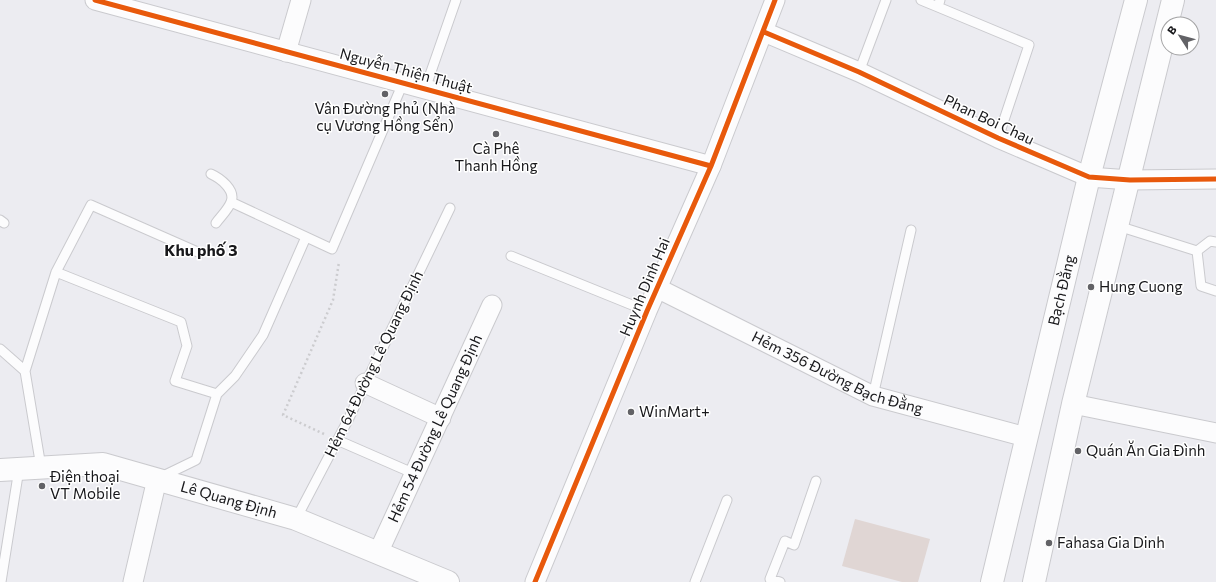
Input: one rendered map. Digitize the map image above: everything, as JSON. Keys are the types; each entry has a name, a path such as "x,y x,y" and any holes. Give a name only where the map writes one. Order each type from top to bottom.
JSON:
{"main road":[{"name":"Bạch Đằng","path":"992,582 1089,177 1136,0"},
{"path":"1034,582 1073,404 1174,0"},
{"name":"Lê Quang Định","path":"10,469 103,464 296,519 448,582"}],"street":[{"name":"Nguyễn Thiện Thuật","path":"95,0 711,166"},
{"path":"286,52 302,0"},
{"name":"Huynh Dinh Hai","path":"535,582 647,311 711,166 764,32 775,0"},
{"name":"Phan Boi Chau","path":"764,32 859,72 998,138 1089,177 1130,180 1216,180"},
{"name":"Hẻm 356 Đường Bạch Đằng","path":"657,288 874,396 1026,437"},
{"name":"Hẻm 54 Đường Lê Quang Định","path":"378,553 492,305"},
{"path":"365,383 441,418"},
{"path":"1073,404 1216,432"},
{"path":"132,582 157,479"}],"lane":[{"path":"426,88 456,0"},
{"path":"859,72 886,0"},
{"path":"921,0 939,4 1029,45 998,138"},
{"path":"231,202 332,249 403,83"},
{"path":"211,174 221,179 231,193 231,202 216,223"},
{"path":"41,467 25,371 56,272 91,206 200,252"},
{"name":"Hẻm 64 Đường Lê Quang Định","path":"296,519 337,440 450,208"},
{"path":"1118,226 1197,251"},
{"path":"874,396 911,230"},
{"path":"157,479 196,460 217,394 235,376 263,335 306,236"},
{"path":"1197,251 1210,241 1216,242"},
{"path":"1197,251 1201,286 1216,291"},
{"path":"511,256 647,311"},
{"path":"56,272 181,322 187,346 175,381 217,394"},
{"path":"0,349 25,371"},
{"path":"337,440 415,474"},
{"path":"1,582 10,469"},
{"path":"780,582 770,579 785,541 794,545 816,481"},
{"path":"695,582 727,500"}],"path":[{"path":"337,440 283,415 333,300 340,262"}],"building":[{"path":"855,519 930,539 918,582 902,582 842,566"}],"cycle path":[{"path":"95,0 711,166"},
{"path":"535,582 647,311 711,166 775,0"},
{"path":"764,32 859,72 998,138 1089,177 1130,180 1216,179"}],"place":[{"name":"Vân Đường Phủ (Nhà cụ Vương Hồng Sển)","path":"385,94"},
{"name":"Cà Phê Thanh Hồng","path":"496,134"},
{"name":"Hung Cuong","path":"1091,287"},
{"name":"WinMart+","path":"631,412"},
{"name":"Quán Ăn Gia Đình","path":"1078,451"},
{"name":"Điện thoại VT Mobile","path":"42,486"},
{"name":"Fahasa Gia Dinh","path":"1049,543"}],"district":[{"name":"Khu phố 3","path":"201,250"}]}
